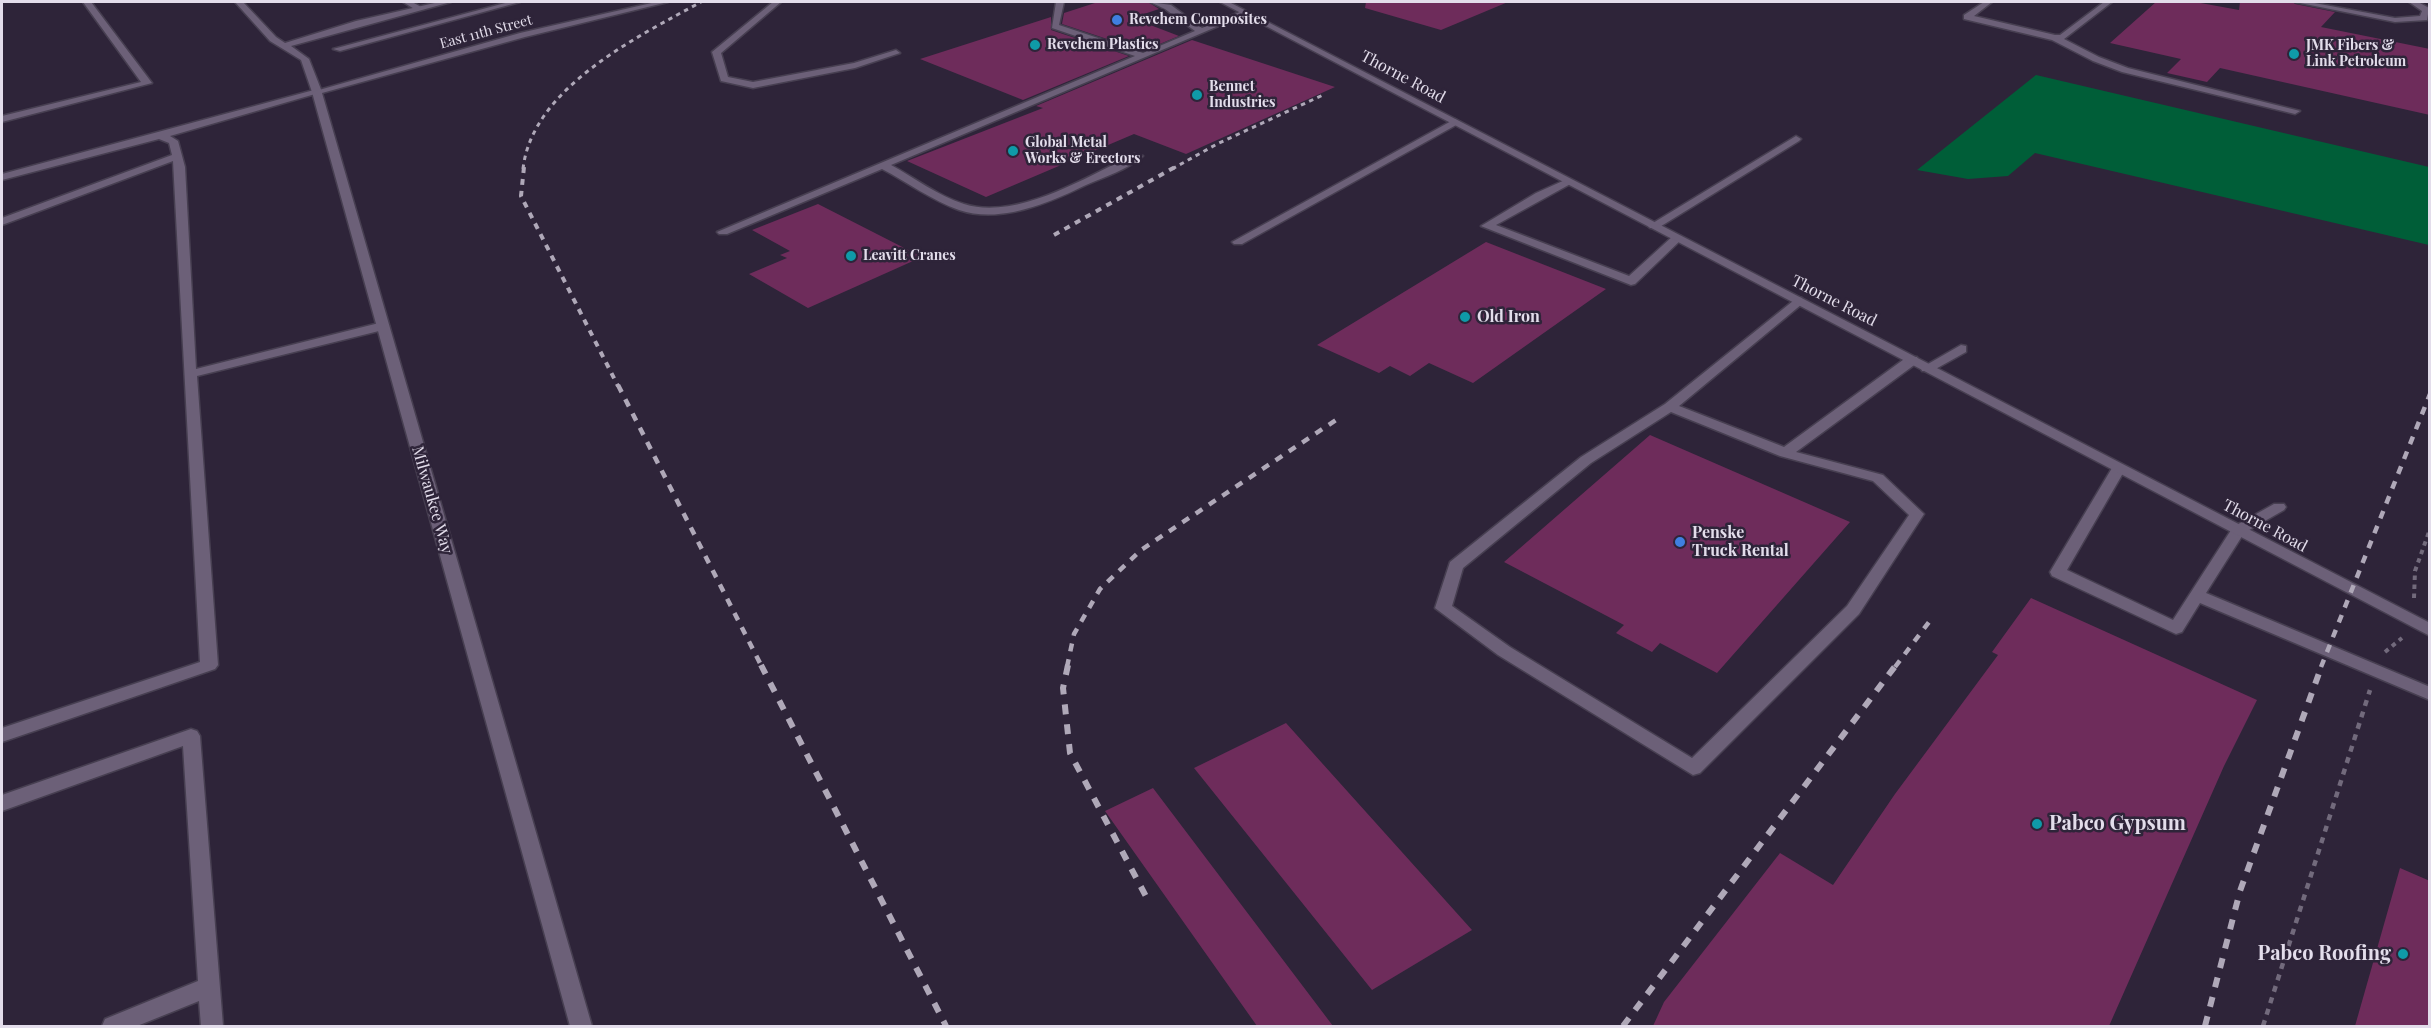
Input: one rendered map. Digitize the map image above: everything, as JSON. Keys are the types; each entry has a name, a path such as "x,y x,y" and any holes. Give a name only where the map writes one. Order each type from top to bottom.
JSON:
{"street":[{"path":"2,119 147,83 87,2"},
{"name":"Milwaukee Way","path":"239,2 273,39 286,45 305,59 317,93 581,1026"},
{"path":"406,2 419,8"},
{"path":"286,45 447,2"},
{"name":"East 11th Street","path":"337,49 516,2"},
{"name":"East 11th Street","path":"2,177 160,136 524,35 664,2"},
{"path":"777,2 716,52 724,79 753,85 855,65 896,53"},
{"path":"1060,2 1056,26 1142,55"},
{"path":"1154,2 1168,7 1201,31"},
{"name":"Thorne Road","path":"1224,2 2426,627"},
{"path":"1988,2 1967,17 2055,38 2096,59 2125,70 2295,111"},
{"path":"2055,38 2062,37 2108,2"},
{"path":"2299,2 2394,20 2424,18 2426,10 2413,2"},
{"path":"723,232 1245,12"},
{"path":"1238,242 1455,122"},
{"path":"2,735 209,665 190,374 180,167 173,141 160,136"},
{"path":"1654,226 1796,139"},
{"path":"2,222 177,156"},
{"path":"882,165 964,208 990,212 1040,200 1138,156"},
{"path":"1569,182 1540,195 1487,226 1631,281 1677,238"},
{"path":"1670,407 1785,453 1878,478 1917,514 1853,610 1693,768 1504,651 1443,609 1456,566 1586,460 1670,407 1798,301"},
{"path":"190,374 383,326"},
{"path":"1927,368 1961,349"},
{"path":"1785,453 1912,360"},
{"path":"2119,468 2058,572 2176,628 2238,530 2279,507"},
{"path":"2197,595 2430,694"},
{"path":"2,803 191,735 212,1026"},
{"path":"113,1026 209,987"}],"path":[{"path":"2263,1026 2361,714 2386,649 2426,627 2413,603 2415,571 2430,529"}],"green space":[{"path":"2036,75 2429,167 2429,245 2035,153 2008,176 1968,179 1917,170"}],"building":[{"path":"1098,2 1148,2 1159,9 1132,18 1179,36 1143,51 1062,24 1064,13"},
{"path":"1366,2 1508,2 1441,30 1365,8"},
{"name":"JMK Fibers & Link Petroleum","path":"2156,2 2195,2 2239,10 2240,2 2293,2 2335,12 2321,27 2430,49 2430,115 2220,68 2207,82 2167,73 2181,59 2110,43"},
{"path":"1051,17 1051,30 1129,56 1023,100 920,59"},
{"path":"1192,40 1335,87 1186,154 1134,134 986,197 907,161 1043,108 1036,106"},
{"name":"Leavitt Cranes","path":"818,204 922,257 808,308 749,274 787,258 780,255 790,251 752,230"},
{"name":"Old Iron","path":"1486,242 1606,289 1473,383 1429,363 1410,376 1390,366 1379,373 1317,345"},
{"name":"Penske Truck Rental","path":"1650,435 1850,522 1717,673 1660,643 1652,652 1616,633 1624,625 1504,562"},
{"name":"Pabco Gypsum","path":"2031,598 2257,700 2224,766 2109,1026 1653,1026 1664,1002 1780,853 1833,885 1895,794 1998,655 1992,652"},
{"path":"1286,723 1472,930 1372,990 1194,768"},
{"path":"1153,788 1333,1026 1257,1026 1105,811"},
{"name":"Pabco Roofing","path":"2400,868 2430,881 2430,1026 2355,1026"}],"railway":[{"path":"523,169 531,140 546,114 566,90 591,68 619,49 701,2"},
{"path":"1172,169 1217,144 1323,95"},
{"path":"524,167 521,196 618,386"},
{"path":"1054,235 1175,167"},
{"path":"618,385 762,667"},
{"path":"2321,667 2430,394"},
{"path":"1067,667 1074,634 1100,589 1141,550 1336,420"},
{"path":"1895,667 1929,622"},
{"path":"761,665 946,1026"},
{"path":"1068,665 1063,688 1070,753 1149,902"},
{"path":"1623,1026 1896,665"},
{"path":"2205,1026 2240,891 2322,665"}],"place":[{"name":"Revchem Composites","path":"1117,20"},
{"name":"Revchem Plastics","path":"1035,45"},
{"name":"JMK Fibers & Link Petroleum","path":"2294,54"},
{"name":"Bennet Industries","path":"1197,95"},
{"name":"Global Metal Works & Erectors","path":"1013,151"},
{"name":"Leavitt Cranes","path":"851,256"},
{"name":"Old Iron","path":"1465,317"},
{"name":"Penske Truck Rental","path":"1680,542"},
{"name":"Pabco Gypsum","path":"2037,824"},
{"name":"Pabco Roofing","path":"2403,954"}]}
